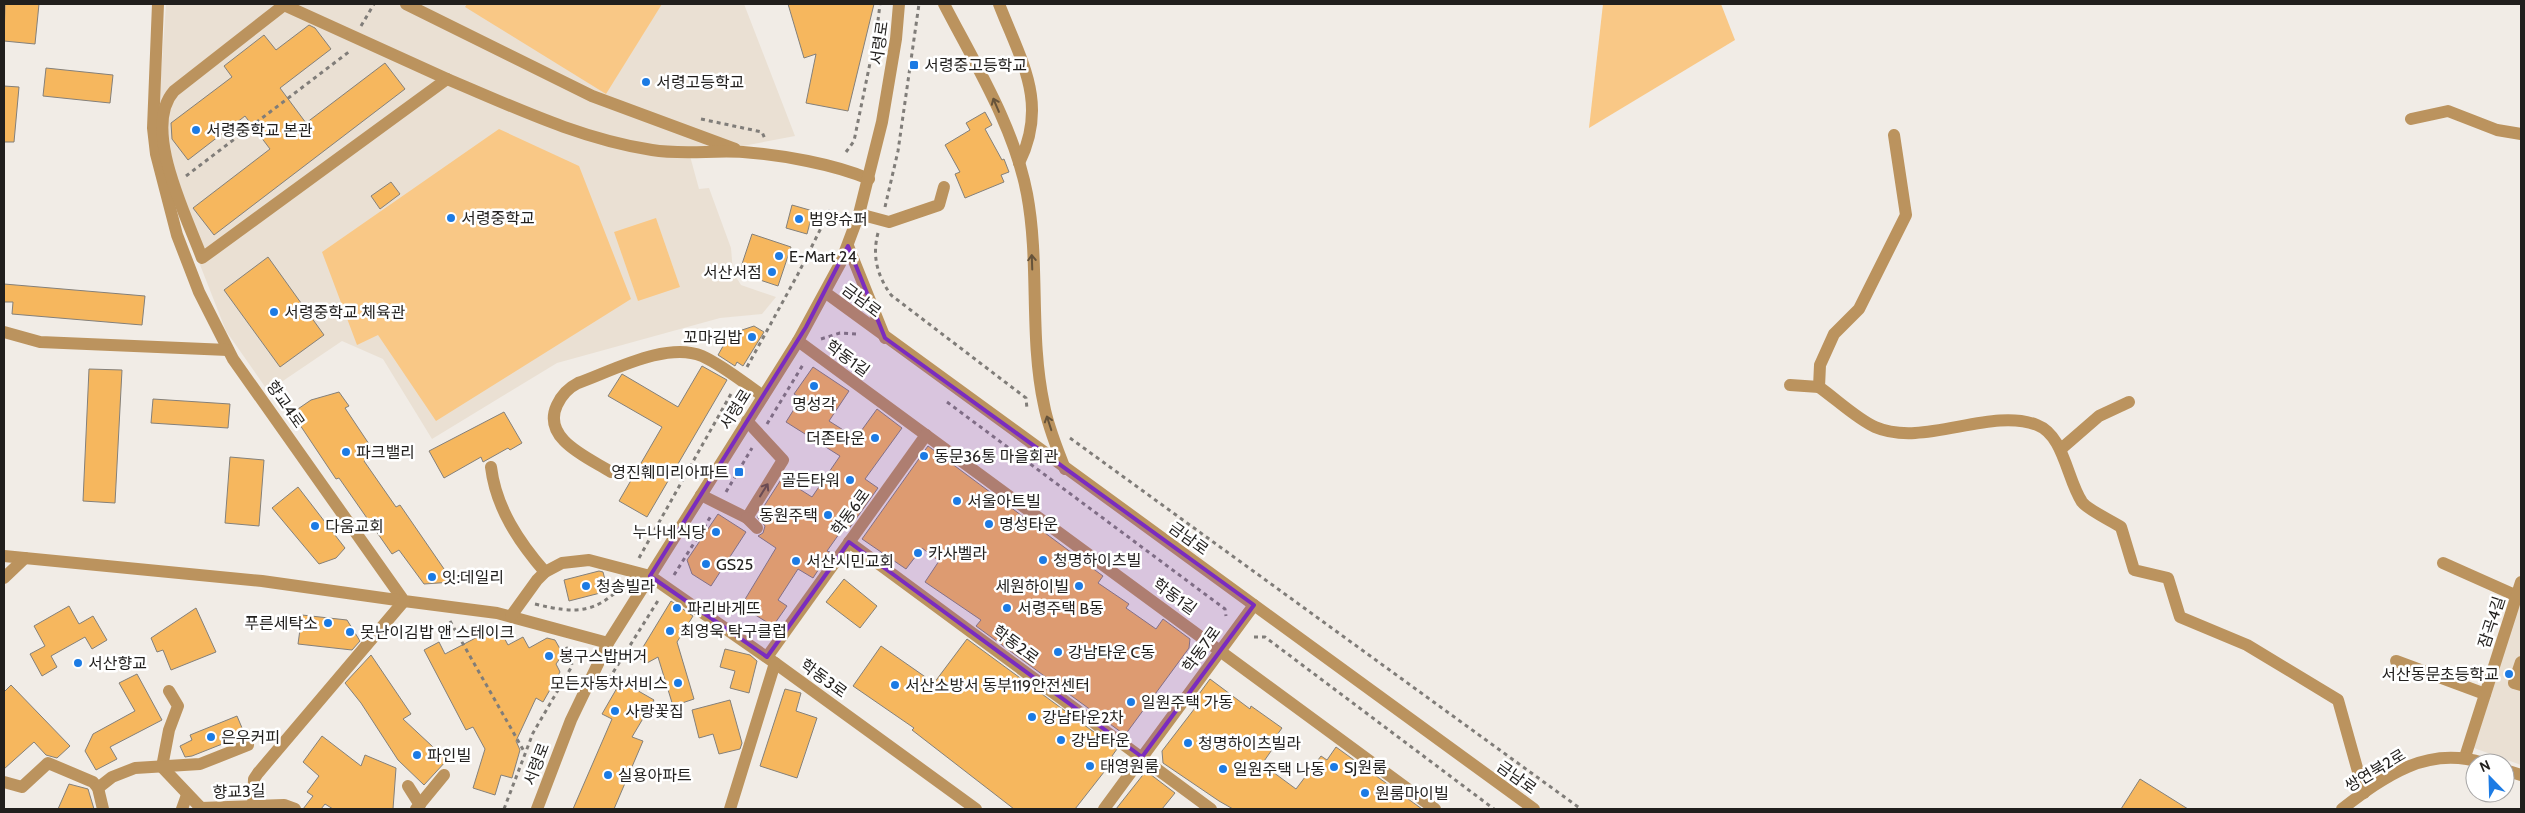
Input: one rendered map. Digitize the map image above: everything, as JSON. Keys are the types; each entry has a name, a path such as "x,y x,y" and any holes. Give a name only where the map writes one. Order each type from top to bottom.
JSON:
{"street":[{"name":"향교4로","path":"158,4 153,128 156,154 178,235 189,266 208,312 228,350 404,601"},
{"path":"447,80 202,258 166,158 161,133 162,114 167,99 282,4 447,80 599,140 672,152 742,152 772,156 854,173 869,179"},
{"path":"406,4 592,96 742,152"},
{"name":"서령로","path":"537,809 571,720 608,643 798,340 826,293 848,246 869,179 887,96 900,4"},
{"path":"944,4 993,99 1023,177 1030,214 1038,353 1043,404 1065,469"},
{"path":"999,4 1022,62 1033,107 1032,131 1018,163"},
{"path":"2411,120 2448,111 2497,130 2521,134"},
{"path":"1819,387 1820,365 1834,334 1859,309 1906,215 1894,135"},
{"path":"859,214 889,222 939,206 944,187"},
{"path":"848,246 885,338"},
{"name":"금남로","path":"826,293 885,338 1534,809"},
{"path":"4,332 40,342 228,350"},
{"name":"학동1길","path":"798,340 1435,809"},
{"path":"611,472 566,443 558,435 554,422 555,409 561,397 572,387 662,353 674,351 700,355 763,396"},
{"path":"1790,385 1819,387 1875,427 1904,434 2019,420 2040,426 2060,449 2070,480 2084,504 2121,527 2134,570 2168,578 2180,617 2246,645 2338,700 2364,793"},
{"path":"2060,449 2099,416 2130,402"},
{"path":"747,421 783,460 747,518"},
{"name":"학동6로","path":"730,809 771,660 849,542 926,435"},
{"path":"490,467 496,494 508,521 525,549 545,572"},
{"path":"701,495 747,518 757,528"},
{"name":"학동2로","path":"849,542 1211,809"},
{"path":"4,556 262,581 511,616 608,643"},
{"path":"4,578 26,558"},
{"path":"511,616 545,572 562,563 579,560 600,562 650,576"},
{"path":"2443,563 2517,596"},
{"name":"학동3로","path":"650,576 771,660 976,809"},
{"name":"잠곡4길","path":"2466,753 2521,582"},
{"path":"252,806 254,779 258,773 404,601"},
{"name":"학동7로","path":"1104,809 1254,605"},
{"path":"2396,661 2485,694"},
{"path":"2521,662 2514,683 2521,686"},
{"path":"162,767 169,730 178,706 169,691"},
{"path":"98,788 112,777 135,768 200,764 248,745"},
{"name":"쌍연북2로","path":"2342,809 2392,775 2415,764 2442,757 2465,757"},
{"path":"4,782 22,787 48,763 93,782 98,788 103,809"},
{"name":"향교3길","path":"162,767 201,808 284,805 295,809"},
{"path":"408,786 418,807 444,775"},
{"path":"182,809 187,795"}],"path":[{"path":"175,184 359,39 374,4"},
{"path":"846,152 854,141 877,30 880,4"},
{"path":"694,117 762,132 772,156"},
{"path":"521,601 553,608 579,610 600,605 626,583 798,274 830,210"},
{"path":"607,683 811,351 822,338 840,333 854,333 862,339"},
{"path":"941,398 1224,609 1226,616"},
{"path":"1066,434 1581,809"},
{"path":"441,606 525,753"},
{"path":"452,626 460,625"},
{"path":"1254,636 1265,637 1494,809"},
{"path":"504,809 533,733 572,666 570,653 563,643"}],"highlighted area":[{"path":"848,246 885,338 1254,605 1142,757 849,542 767,657 650,576 806,327"}],"shaded area":[{"name":"서령중학교","path":"166,4 744,4 795,136 690,156 699,189 709,188 731,248 733,272 741,285 776,297 762,314 720,318 557,363 432,439 383,359 342,341 268,391 226,331 164,173 157,132"},
{"path":"467,4 662,4 606,94 465,7"},
{"path":"1603,4 1721,4 1735,40 1589,128"},
{"path":"499,129 579,166 631,299 436,421 378,335 357,345 322,252"},
{"path":"656,218 680,287 638,301 614,232"},
{"name":"서산동문초등학교","path":"2521,599 2521,765 2515,763 2515,753 2488,753 2474,748"}],"building":[{"path":"5,4 39,4 35,44 4,41"},
{"path":"788,4 874,4 848,111 806,103 816,54 804,58"},
{"name":"서령중학교 본관","path":"309,25 315,28 331,49 280,88 306,123 385,63 405,89 214,235 193,208 270,149 245,116 188,160 172,139 171,123 232,77 224,66 264,35 276,50"},
{"path":"46,68 113,75 110,103 43,96"},
{"path":"4,86 19,87 14,142 4,142"},
{"path":"985,112 992,125 985,129 1002,160 1004,159 1009,172 1001,175 1004,182 965,198 955,174 960,172 945,145 970,130 966,123"},
{"path":"391,182 400,194 380,209 371,196"},
{"name":"범양슈퍼","path":"792,205 813,211 807,234 786,228"},
{"path":"752,234 791,247 778,286 739,273"},
{"name":"서령중학교 체육관","path":"268,257 324,335 280,367 224,290"},
{"path":"4,284 145,296 142,325 12,314 13,302 4,302"},
{"path":"754,326 764,332 743,366 737,362 735,366 718,355 730,334"},
{"path":"702,366 727,380 647,517 619,501 662,427 608,396 622,374 678,407"},
{"path":"813,367 849,391 829,421 856,438 877,409 902,428 865,479 878,488 848,530 844,527 827,551 830,552 813,578 798,569 778,600 787,606 773,626 741,606 776,548 758,536 763,533 765,526 757,517 782,478 812,497 840,456 786,422 801,398 794,394"},
{"path":"89,369 122,370 115,503 83,501"},
{"path":"339,392 349,406 345,408 375,453 364,461 396,507 400,505 453,582 424,584 399,550 392,554 339,478 336,479 292,413 311,400"},
{"path":"153,399 230,404 228,428 151,423"},
{"path":"504,412 522,443 510,450 508,448 483,462 481,457 444,478 429,451"},
{"path":"928,446 1103,576 1098,583 1129,604 1126,608 1156,629 1163,619 1190,639 1189,648 1125,735 976,626 981,620 925,582 939,561 922,548 906,569 862,539"},
{"path":"230,457 264,460 259,526 225,523"},
{"path":"298,487 345,548 336,558 319,564 272,508"},
{"path":"718,514 746,532 711,586 692,574 687,560"},
{"name":"청송빌라","path":"599,571 603,572 608,591 569,601 564,580"},
{"path":"844,579 877,606 860,628 826,602"},
{"path":"671,601 693,616 677,642 694,699 673,706 658,657 647,663 637,657"},
{"path":"69,606 79,624 93,616 107,640 92,649 85,637 51,656 57,667 42,676 30,654 45,646 34,626"},
{"path":"196,608 216,652 171,670 163,650 157,652 151,638"},
{"path":"302,615 347,620 360,641 352,650 298,644"},
{"path":"500,630 508,645 523,637 529,648 547,638 555,640 563,654 556,664 560,672 543,702 536,698 516,741 520,750 512,778 501,775 495,795 473,788 485,749 473,727 466,730 424,650 439,642 445,654 487,632 493,634"},
{"path":"967,639 1117,749 1112,756 1115,758 1075,809 1014,809 912,730 914,728 853,686 881,646 934,683"},
{"path":"725,649 750,655 757,661 749,693 730,688 735,671 720,667"},
{"path":"371,655 411,714 403,719 447,760 424,785 398,760 361,703 345,683"},
{"path":"137,674 162,720 110,747 117,759 96,770 85,751 93,734 135,711 119,683"},
{"path":"1210,679 1250,709 1251,706 1282,728 1274,739 1276,744 1262,764 1296,789 1321,756 1327,760 1336,747 1422,809 1233,809 1219,801 1163,763 1162,751 1195,708 1191,705"},
{"name":"실용아파트","path":"621,681 654,700 632,737 643,741 614,809 573,809 612,719 602,714"},
{"path":"11,685 70,746 57,758 46,755 34,742 4,769 4,692"},
{"path":"785,689 801,693 796,711 817,718 797,778 760,766"},
{"path":"730,700 742,743 740,749 719,754 713,734 699,738 692,710"},
{"name":"은우커피","path":"237,716 245,735 185,757 180,746 192,740 190,735"},
{"path":"322,736 361,766 365,755 396,768 393,809 333,809 325,804 321,809 303,809 313,796 307,792 319,776 303,762"},
{"path":"1146,771 1175,793 1162,809 1116,809"},
{"path":"2140,779 2188,809 2121,809"},
{"path":"69,784 88,789 94,809 58,809"}],"place":[{"name":"서령중고등학교","path":"914,65"},
{"name":"서령고등학교","path":"646,82"},
{"name":"서령중학교 본관","path":"196,130"},
{"name":"서령중학교","path":"451,218"},
{"name":"범양슈퍼","path":"799,219"},
{"name":"E-Mart 24","path":"779,256"},
{"name":"서산서점","path":"772,272"},
{"name":"서령중학교 체육관","path":"274,312"},
{"name":"꼬마김밥","path":"752,337"},
{"name":"명성각","path":"814,386"},
{"name":"더존타운","path":"875,438"},
{"name":"파크밸리","path":"346,452"},
{"name":"동문36통 마을회관","path":"924,456"},
{"name":"영진훼미리아파트","path":"739,472"},
{"name":"골든타워","path":"850,480"},
{"name":"서울아트빌","path":"957,501"},
{"name":"동원주택","path":"828,515"},
{"name":"명성타운","path":"989,524"},
{"name":"다움교회","path":"315,526"},
{"name":"누나네식당","path":"716,532"},
{"name":"카사벨라","path":"918,553"},
{"name":"청명하이츠빌","path":"1043,560"},
{"name":"서산시민교회","path":"796,561"},
{"name":"GS25","path":"706,564"},
{"name":"잇:데일리","path":"432,577"},
{"name":"청송빌라","path":"586,586"},
{"name":"세원하이빌","path":"1079,586"},
{"name":"파리바게뜨","path":"677,608"},
{"name":"서령주택 B동","path":"1007,608"},
{"name":"푸른세탁소","path":"328,623"},
{"name":"최영욱 탁구클럽","path":"670,631"},
{"name":"못난이김밥 앤 스테이크","path":"350,632"},
{"name":"강남타운 C동","path":"1058,652"},
{"name":"봉구스밥버거","path":"549,656"},
{"name":"서산향교","path":"78,663"},
{"name":"서산동문초등학교","path":"2509,674"},
{"name":"모든자동차서비스","path":"678,683"},
{"name":"서산소방서 동부119안전센터","path":"895,685"},
{"name":"일원주택 가동","path":"1131,702"},
{"name":"사랑꽃집","path":"615,711"},
{"name":"강남타운2차","path":"1032,717"},
{"name":"은우커피","path":"211,737"},
{"name":"강남타운","path":"1061,740"},
{"name":"청명하이츠빌라","path":"1188,743"},
{"name":"파인빌","path":"417,755"},
{"name":"태영원룸","path":"1090,766"},
{"name":"SJ원룸","path":"1334,767"},
{"name":"일원주택 나동","path":"1223,769"},
{"name":"실용아파트","path":"608,775"},
{"name":"원룸마이빌","path":"1365,793"}]}
